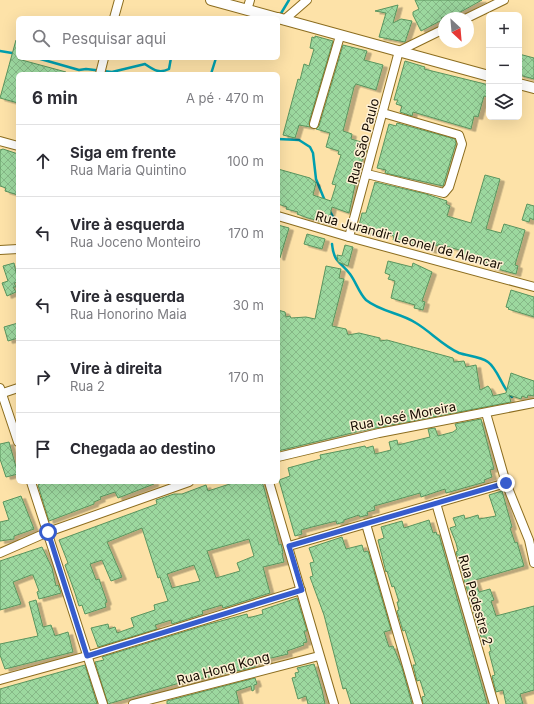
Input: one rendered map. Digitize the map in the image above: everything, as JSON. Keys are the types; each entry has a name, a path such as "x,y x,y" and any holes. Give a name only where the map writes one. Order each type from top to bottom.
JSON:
{"street":[{"path":"115,16 119,0"},
{"path":"211,0 248,5 274,16"},
{"path":"280,17 307,0"},
{"path":"474,15 504,0"},
{"path":"280,18 486,75"},
{"path":"399,51 438,32"},
{"path":"314,124 340,36"},
{"name":"Rua São Paulo","path":"349,237 399,51"},
{"path":"100,72 104,60"},
{"path":"522,85 534,88"},
{"path":"367,174 444,193 449,187 462,141 459,135 383,113"},
{"path":"0,141 16,145"},
{"name":"Rua Jurandir Leonel de Alencar","path":"280,217 349,237 534,287"},
{"path":"0,250 16,249"},
{"path":"16,388 1,392 16,436"},
{"name":"Rua José Moreira","path":"280,457 343,441 534,403"},
{"path":"486,413 506,483 531,540 534,563"},
{"path":"289,546 506,483"},
{"path":"33,484 103,704"},
{"path":"0,553 48,532 183,484"},
{"path":"270,484 302,590 319,656 334,704"},
{"name":"Rua Pedestre 2","path":"436,503 494,704"},
{"path":"366,524 418,704"},
{"path":"0,680 87,656 302,590"},
{"name":"Rua Hong Kong","path":"133,704 319,656"}],"building":[{"path":"415,0 482,0 460,12 438,12 438,22 421,31 413,15 413,12 419,9"},
{"path":"398,5 393,23 401,19 412,21 405,42 379,37 386,13 375,11"},
{"path":"315,36 333,41 309,122 310,127 299,125 295,138 283,135 298,79 300,80 304,64 309,66 314,49 310,48 312,37 315,38"},
{"path":"16,40 16,60 22,60 66,72 16,72 16,102 0,98"},
{"path":"343,45 367,51 364,60 383,65 376,90 356,84 343,131 352,134 351,139 368,144 358,171 349,213 332,207 328,223 297,214 298,212 286,209 287,207 280,205 280,170 310,178 316,183 313,195 331,201 336,185 332,184 341,155 338,154 339,151 326,147 330,133 316,129 319,126"},
{"path":"522,55 534,58 534,79 522,76"},
{"path":"405,61 425,67 424,69 486,84 486,96 484,96 478,117 474,116 471,129 413,112 412,116 400,112 402,106 396,104 398,100 394,100"},
{"path":"397,123 455,139 456,143 443,186 385,173 386,170 377,168 389,124 396,126"},
{"path":"3,149 16,153 16,194 5,191 6,188 0,186 0,150"},
{"path":"485,175 500,179 486,229 501,233 504,224 525,230 515,265 518,266 516,274 490,267 491,264 462,256 463,251 438,244 438,246 434,245 432,251 416,244 393,240 394,236 381,232 379,236 358,230 362,213 366,213 375,182 426,194 447,201 446,204 450,206 447,216 471,223"},
{"path":"527,204 534,206 534,220 530,218 529,222 522,220"},
{"path":"280,226 289,228 280,258"},
{"path":"307,234 325,239 322,249 304,244"},
{"path":"345,245 353,247 348,266 338,262 337,255 342,256"},
{"path":"388,261 412,267 413,263 432,272 422,301 425,302 423,310 414,308 415,305 391,298 395,281 388,279 390,275 385,273"},
{"path":"14,263 16,272 16,282 14,283 16,287 13,287 16,292 7,296 2,283 8,281 3,266"},
{"path":"326,266 341,269 339,278 344,279 332,326 346,329 348,335 359,333 380,338 380,341 387,340 453,358 454,362 464,361 466,367 476,365 480,390 488,386 493,396 506,393 511,373 534,381 534,396 528,395 527,398 522,396 521,399 509,395 511,402 360,431 280,451 280,311 285,312 286,317 306,317 315,319"},
{"path":"511,290 534,297 534,317 508,309 509,308 506,307"},
{"path":"16,324 16,339 8,341 4,327"},
{"path":"481,419 494,469 490,470 492,477 484,480 485,482 446,493 445,489 421,497 420,493 374,506 375,510 367,512 368,515 360,517 359,515 337,524 336,521 301,530 302,534 295,536 280,484 280,480 290,476 288,468 321,459 320,455 365,446 366,448 373,446 375,454 391,450 389,442 397,440 398,445 430,437 428,429 435,428 438,436 453,432 457,429 455,424"},
{"path":"9,442 16,467 16,474 6,477 0,459 0,444"},
{"path":"154,484 118,498 115,492 100,497 101,499 94,502 94,504 49,521 38,485"},
{"path":"230,484 263,484 279,545 281,544 284,562 263,567 270,593 223,608 222,605 202,611 203,614 172,624 171,620 155,625 157,629 98,647 91,628 108,624 109,629 115,627 117,633 134,627 131,618 155,610 154,605 168,601 160,577 158,578 142,528 107,542 122,577 111,581 102,560 90,564 96,580 99,579 107,602 105,603 106,607 85,614 82,605 79,606 65,565 68,563 59,540 157,504 156,500 174,494 182,494 206,485 208,491","holes":["249,539 254,556 237,563 240,571 216,578 207,551","194,565 200,581 172,588 167,574"]},
{"path":"502,491 512,527 510,528 515,543 517,542 524,566 475,580 479,592 490,589 494,600 491,601 496,616 534,606 534,690 520,694 523,704 506,704 503,690 496,692 492,676 495,675 489,652 491,651 489,643 486,637 481,637 456,552 458,551 456,543 450,528 456,526 453,518 464,515 465,519 478,515 479,519 496,516 489,495"},
{"path":"21,496 34,529 14,536 14,539 0,541 0,522 9,520 3,502"},
{"path":"429,520 433,533 436,532 437,535 439,535 487,704 423,704 422,697 425,696 420,680 417,681 413,665 416,665 405,630 403,631 397,611 399,610 397,602 399,602 394,586 392,587 387,571 386,572 378,540 384,538 381,527 402,521 404,528"},
{"path":"342,537 346,549 362,545 364,552 368,551 391,630 384,632 389,647 393,646 402,668 412,704 351,704 346,688 343,689 324,615 310,577 313,576 310,563 314,562 309,548"},
{"path":"42,547 52,568 56,586 58,585 61,593 39,599 37,592 39,591 33,575 31,575 13,582 21,604 0,610 0,561"},
{"path":"297,598 307,631 304,631 307,642 303,643 304,645 287,651 288,654 267,659 268,661 255,664 255,667 176,684 108,704 95,662 104,660 102,657 247,614 248,618 263,614 262,610"},
{"path":"36,600 43,627 51,625 55,636 68,632 73,652 5,669 0,655 0,644 38,636 29,602"},
{"path":"314,664 325,704 308,704 306,696 298,699 292,678 296,677 295,673 299,672 297,668"},
{"path":"85,665 97,704 0,704 0,689"},
{"path":"255,678 257,684 254,685 254,690 252,691 251,686 236,691 239,704 167,704 167,701"}],"waterway":[{"path":"280,15 289,0"},
{"path":"0,51 16,54"},
{"path":"44,60 79,70 86,69 112,72"},
{"path":"112,72 145,64 157,71 162,71 169,69 171,60"},
{"path":"212,72 215,60"},
{"path":"280,139 299,140 310,147 313,153 316,179 325,201"},
{"path":"330,211 335,221"},
{"path":"332,244 334,255 350,274 366,300 378,307 410,320 459,353 485,360 495,369 505,389 512,397"}],"route":[{"path":"48,532 87,656 302,590 289,546 506,483"}]}
